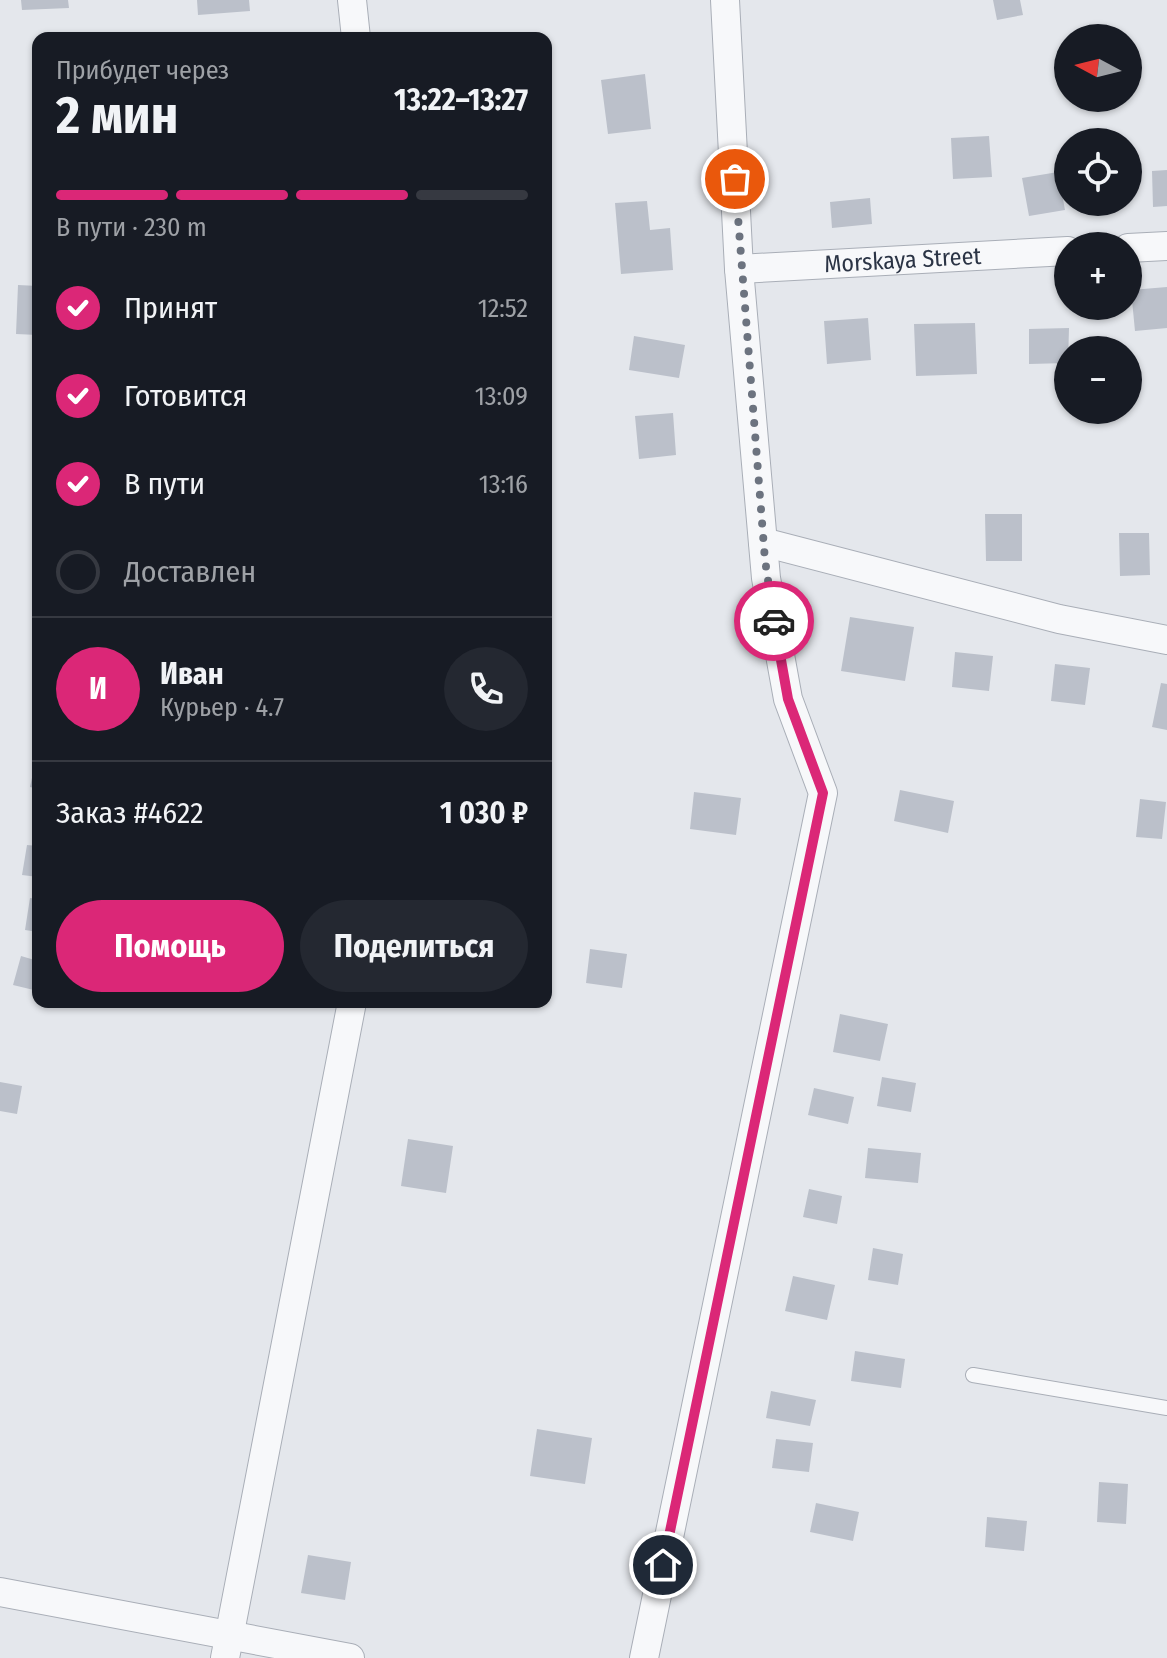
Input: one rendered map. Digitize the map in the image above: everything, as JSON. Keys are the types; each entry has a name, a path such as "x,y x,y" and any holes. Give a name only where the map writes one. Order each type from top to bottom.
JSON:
{"street":[{"path":"352,0 355,32"},
{"path":"644,1658 823,793 788,699 766,578 739,269 725,0"},
{"path":"1142,247 1167,246"},
{"name":"Morskaya Street","path":"739,269 1054,252"},
{"path":"763,542 1059,619 1167,640"},
{"path":"227,1647 351,1008"},
{"path":"0,1592 227,1647 350,1658"}],"lane":[{"path":"973,1375 1167,1408"}],"building":[{"path":"21,0 68,0 69,8 22,10"},
{"path":"197,0 249,0 250,11 198,15"},
{"path":"993,0 1020,0 1023,15 997,20"},
{"path":"645,74 651,129 608,134 601,80"},
{"path":"989,136 992,177 953,179 951,138"},
{"path":"1167,170 1167,206 1153,207 1152,171"},
{"path":"1054,173 1054,212 1029,216 1022,178"},
{"path":"870,198 872,224 832,228 830,202"},
{"path":"647,201 650,230 670,228 673,270 621,274 615,203"},
{"path":"18,285 32,286 32,335 16,334"},
{"path":"1167,287 1167,328 1135,331 1134,320 1142,320 1142,289"},
{"path":"868,318 871,360 827,364 824,321"},
{"path":"975,323 977,374 916,376 914,324"},
{"path":"1069,328 1069,336 1054,336 1054,363 1029,364 1029,329"},
{"path":"634,336 685,345 679,378 629,370"},
{"path":"673,413 676,455 639,459 635,416"},
{"path":"985,514 1022,514 1022,561 986,561"},
{"path":"1119,533 1149,533 1150,575 1120,576"},
{"path":"850,617 914,627 905,681 841,671"},
{"path":"955,652 993,656 989,691 952,687"},
{"path":"1055,664 1090,668 1085,705 1051,701"},
{"path":"1161,683 1167,684 1167,730 1152,727"},
{"path":"900,790 954,801 948,833 894,821"},
{"path":"694,792 741,798 736,835 690,829"},
{"path":"1140,799 1166,802 1162,839 1136,837"},
{"path":"27,845 32,845 32,876 22,875"},
{"path":"30,898 32,898 32,931 25,930"},
{"path":"590,949 627,954 622,988 586,983"},
{"path":"21,956 32,959 32,990 13,985"},
{"path":"840,1014 888,1024 880,1061 833,1052"},
{"path":"882,1077 916,1083 911,1112 877,1106"},
{"path":"0,1082 22,1086 17,1114 0,1111"},
{"path":"814,1088 854,1097 848,1124 808,1115"},
{"path":"408,1139 453,1146 446,1193 401,1186"},
{"path":"868,1148 921,1153 918,1183 865,1178"},
{"path":"809,1189 842,1196 837,1224 803,1217"},
{"path":"873,1248 903,1254 898,1285 868,1280"},
{"path":"793,1276 835,1285 827,1320 785,1311"},
{"path":"855,1351 905,1359 901,1388 851,1381"},
{"path":"771,1391 816,1400 810,1426 766,1418"},
{"path":"537,1429 592,1438 585,1484 530,1476"},
{"path":"776,1439 813,1443 809,1472 772,1468"},
{"path":"1099,1482 1128,1484 1126,1524 1097,1522"},
{"path":"816,1503 859,1512 853,1541 810,1532"},
{"path":"987,1517 1027,1521 1024,1551 985,1547"},
{"path":"308,1555 351,1562 345,1600 301,1593"}],"way so far":[{"path":"735,179 739,269 766,578 774,621"}],"route":[{"path":"663,1565 823,793 788,699 774,621"}]}
